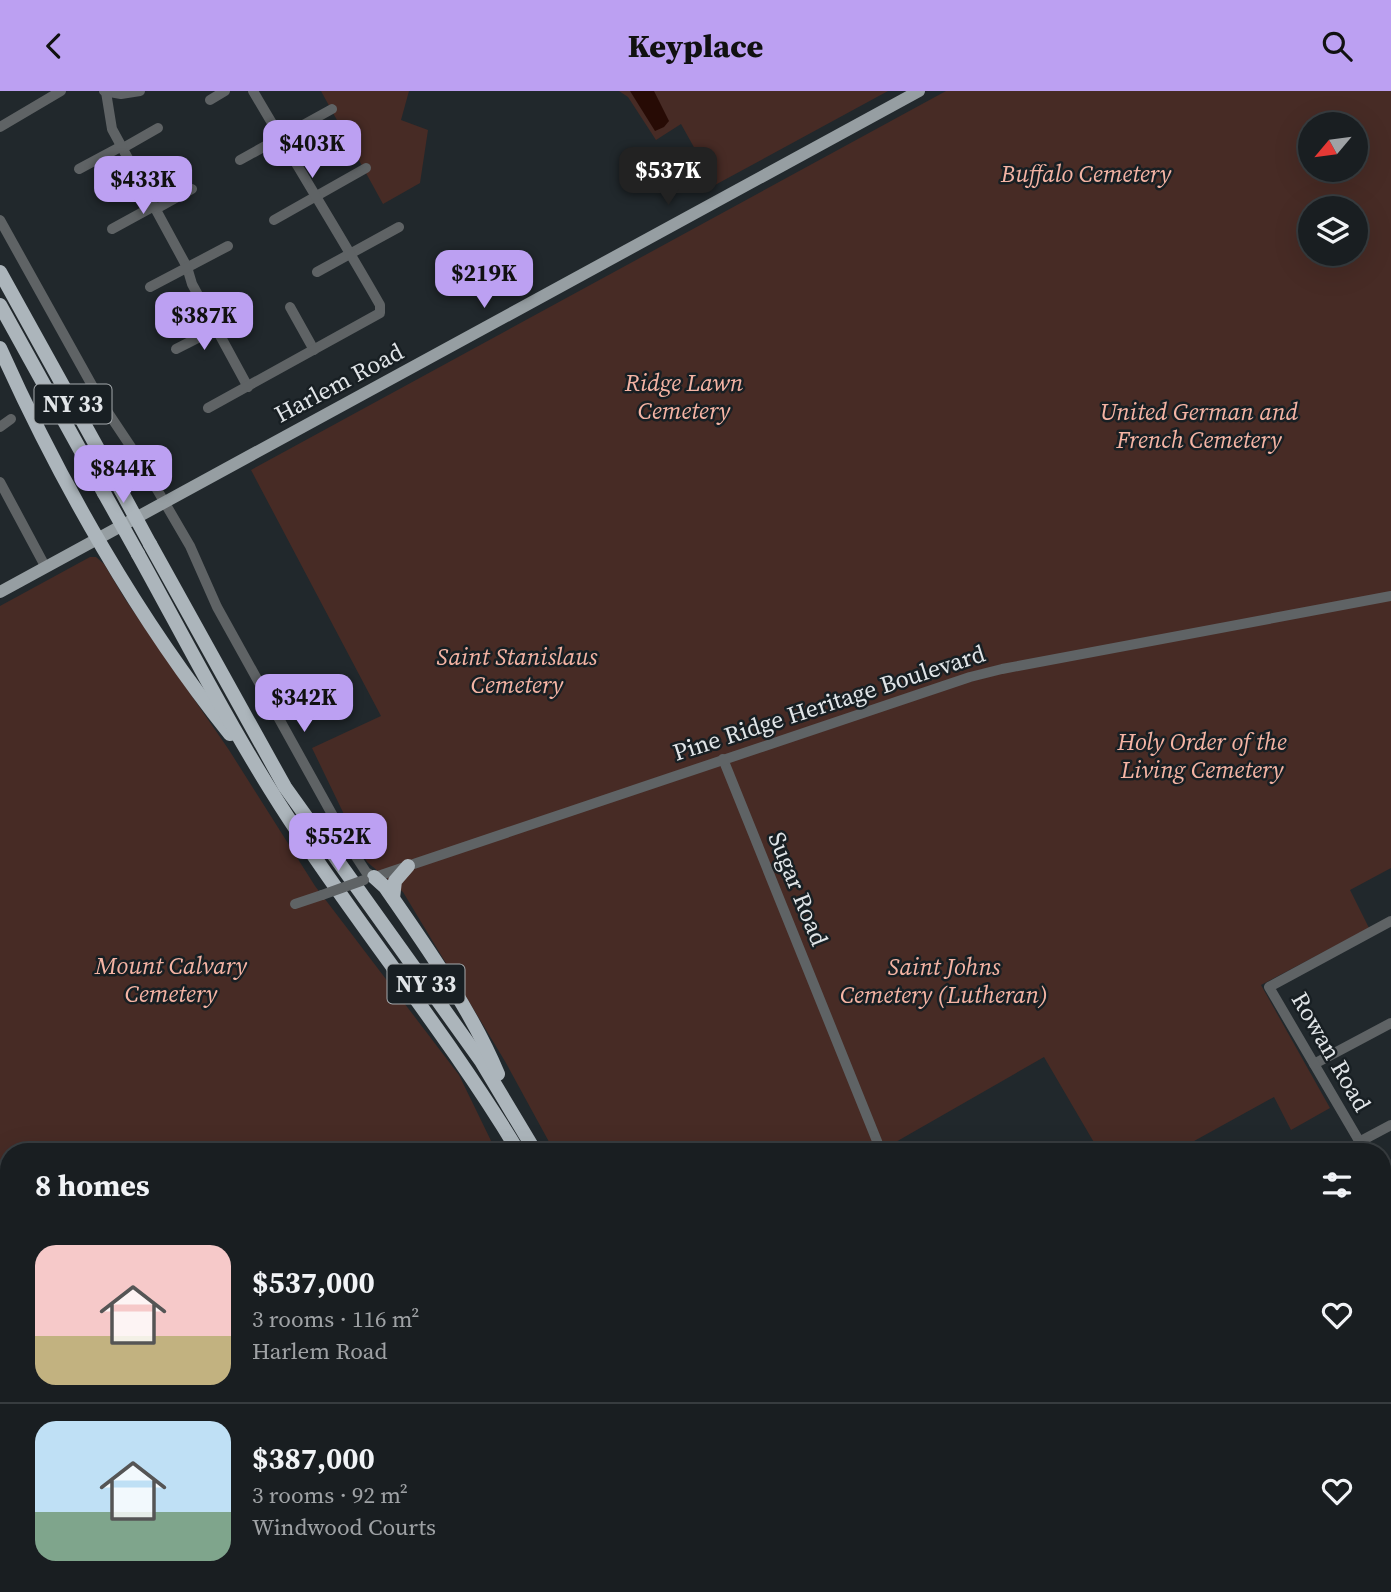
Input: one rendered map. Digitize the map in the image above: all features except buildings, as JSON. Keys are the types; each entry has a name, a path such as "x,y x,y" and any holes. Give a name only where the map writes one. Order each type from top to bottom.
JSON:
{"highway":[{"name":"NY 33","path":"0,272 285,787 481,1061 531,1143"},
{"name":"NY 33","path":"0,305 257,768 299,834 461,1061 513,1143"},
{"path":"0,348 28,408 97,538 135,599 217,718 257,768"},
{"path":"393,898 395,881 408,866"},
{"path":"369,879 381,881 393,898 489,1052 514,1114"}],"main road":[{"name":"Harlem Road","path":"0,592 919,91"}],"street":[{"path":"0,127 61,91"},
{"path":"140,91 105,91 112,129 248,387"},
{"path":"209,100 225,91"},
{"path":"208,408 380,313 380,305 351,253 308,186 253,91"},
{"path":"240,160 332,109"},
{"path":"79,169 158,128"},
{"path":"274,220 366,168"},
{"path":"111,229 192,189"},
{"path":"0,220 103,405 141,462 190,546 210,594 369,879"},
{"path":"317,272 398,227"},
{"path":"150,287 228,246"},
{"path":"290,307 314,350"},
{"path":"176,349 240,316"},
{"path":"0,427 11,419"},
{"path":"0,481 45,566"},
{"name":"Pine Ridge Heritage Boulevard","path":"295,904 863,711 1002,669 1391,596"},
{"name":"Sugar Road","path":"723,759 878,1143"},
{"name":"Rowan Road","path":"1360,1143 1269,987 1391,921"},
{"path":"1314,1064 1391,1023"},
{"path":"1367,1143 1391,1125"}],"green space":[{"path":"321,91 409,91 401,120 428,130 420,183 383,204"},
{"path":"619,91 888,91 715,185 681,124 656,140 628,97"},
{"path":"946,91 1391,91 1391,868 1350,890 1369,928 1261,985 1330,1108 1291,1130 1274,1097 1191,1143 1094,1143 1044,1057 894,1143 550,1143 506,1063 403,892 367,862 312,748 381,716 251,470"},
{"name":"Mount Calvary Cemetery","path":"90,557 96,557 104,564 229,750 315,886 459,1075 492,1143 0,1143 0,606"}],"shaded area":[{"path":"630,91 654,91 669,121 664,127 655,131"}],"park label":[{"name":"Buffalo Cemetery","path":"1086,174"},
{"name":"Ridge Lawn Cemetery","path":"684,397"},
{"name":"United German and French Cemetery","path":"1199,426"},
{"name":"Saint Stanislaus Cemetery","path":"517,671"},
{"name":"Holy Order of the Living Cemetery","path":"1202,756"},
{"name":"Saint Johns Cemetery (Lutheran)","path":"944,981"}]}
